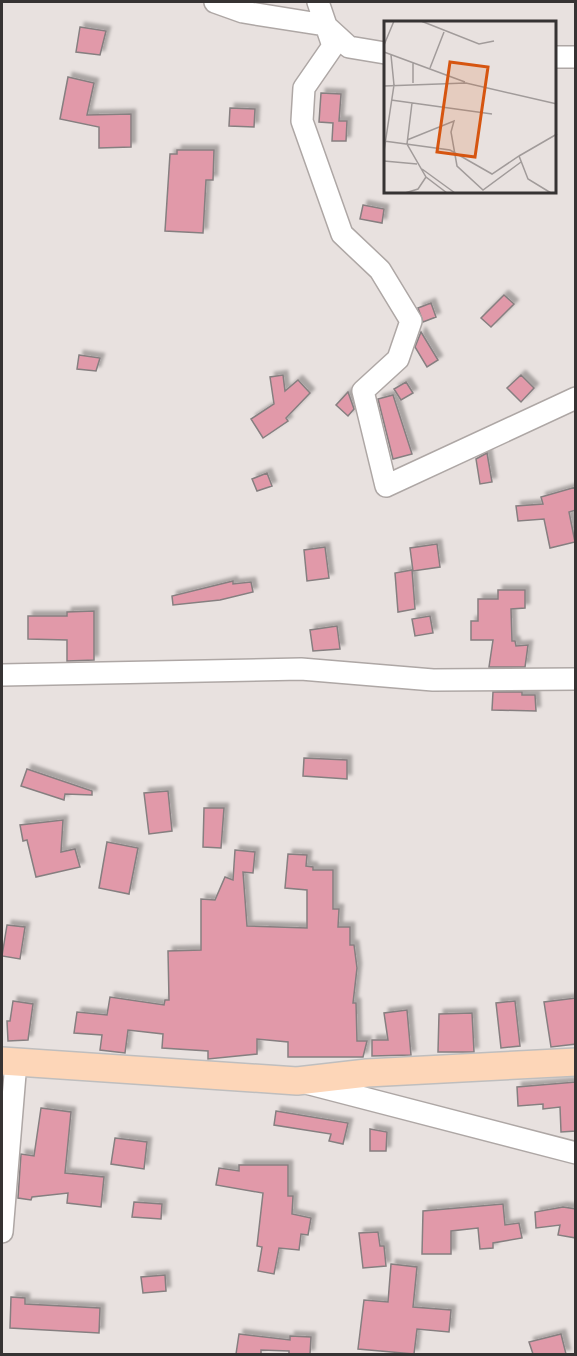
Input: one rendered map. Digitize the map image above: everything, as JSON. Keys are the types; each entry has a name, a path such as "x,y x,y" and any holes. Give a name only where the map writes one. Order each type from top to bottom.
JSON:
{"main road":[{"path":"9,1061 297,1081 367,1073 576,1062"}],"street":[{"path":"215,2 243,12 325,25 349,47 384,53"},
{"path":"318,2 333,46 304,88 302,121 342,234 380,270 411,321 398,359 363,392 386,486 576,398"},
{"path":"556,57 576,57"},
{"path":"2,675 301,669 433,680 576,679"},
{"path":"2,1232 9,1061"},
{"path":"297,1081 576,1153"}],"building":[{"path":"80,27 106,31 100,55 76,52"},
{"path":"68,77 94,83 87,115 131,114 131,147 99,148 99,127 60,119"},
{"path":"321,93 341,94 339,121 347,121 346,141 332,141 333,123 319,122"},
{"path":"230,108 255,109 254,127 229,126"},
{"path":"177,150 214,150 213,180 206,180 203,233 165,231 170,154 177,154"},
{"path":"363,205 384,209 382,223 360,219"},
{"path":"504,295 514,304 491,327 481,318"},
{"path":"431,303 436,317 423,322 418,308"},
{"path":"421,332 438,360 427,367 415,347"},
{"path":"79,355 100,358 96,371 77,369"},
{"path":"283,375 285,391 298,380 310,393 286,418 288,421 263,438 251,419 274,404 270,377"},
{"path":"521,375 534,388 521,402 507,388"},
{"path":"406,382 413,393 401,400 394,389"},
{"path":"348,392 354,409 348,416 336,405"},
{"path":"393,395 412,454 393,459 378,399"},
{"path":"487,453 492,482 480,484 476,459"},
{"path":"267,473 272,486 257,491 252,479"},
{"path":"576,487 576,510 569,512 575,542 550,548 544,519 518,521 516,506 543,504 541,497"},
{"path":"437,544 440,567 413,571 410,548"},
{"path":"325,547 329,578 307,581 304,550"},
{"path":"412,570 415,609 398,612 395,573"},
{"path":"233,581 233,584 251,582 253,592 220,600 173,605 172,596"},
{"path":"498,590 525,590 525,608 511,609 512,641 515,641 516,646 528,645 525,667 489,667 493,640 471,640 471,621 478,621 478,599 498,599"},
{"path":"94,611 94,660 67,661 67,640 28,639 28,616 67,616 67,612"},
{"path":"430,616 433,633 415,636 412,619"},
{"path":"337,626 340,649 313,651 310,630"},
{"path":"493,692 522,692 522,695 535,695 536,711 492,710"},
{"path":"304,758 347,760 347,779 303,776"},
{"path":"27,769 92,791 92,795 65,794 64,800 21,786"},
{"path":"168,791 172,831 149,834 144,793"},
{"path":"204,808 224,808 221,848 203,847"},
{"path":"63,820 61,852 75,849 80,867 36,877 27,840 23,841 20,825"},
{"path":"107,842 138,848 129,894 99,888"},
{"path":"235,850 255,852 253,873 243,872 247,926 307,928 307,890 285,888 288,854 307,855 306,866 313,867 313,870 333,870 333,909 339,909 338,927 350,927 350,945 354,945 357,968 353,1003 356,1003 357,1041 367,1041 363,1057 288,1057 288,1042 257,1039 257,1054 208,1059 208,1051 162,1048 163,1034 128,1030 125,1053 100,1050 102,1035 74,1033 77,1012 107,1015 110,997 164,1005 165,1000 169,1000 168,951 201,950 201,899 215,900 225,877 233,880"},
{"path":"7,925 25,927 20,959 2,956"},
{"path":"576,998 576,1044 551,1047 544,1002"},
{"path":"13,1001 33,1004 28,1040 8,1041 7,1021 10,1021"},
{"path":"515,1001 520,1046 501,1048 496,1003"},
{"path":"407,1010 411,1055 372,1056 372,1040 388,1040 384,1013"},
{"path":"472,1013 474,1052 438,1052 439,1014"},
{"path":"576,1082 576,1131 561,1132 560,1107 543,1109 543,1104 518,1106 517,1087"},
{"path":"41,1108 71,1112 65,1173 104,1177 101,1207 67,1203 68,1193 32,1197 31,1200 18,1198 21,1154 34,1156"},
{"path":"276,1111 348,1123 343,1144 329,1141 331,1134 274,1125"},
{"path":"370,1129 387,1132 386,1151 370,1151"},
{"path":"115,1138 147,1142 144,1169 111,1164"},
{"path":"239,1165 288,1165 288,1196 293,1196 292,1214 311,1218 308,1235 301,1234 299,1250 279,1248 274,1274 258,1271 262,1247 257,1246 263,1193 216,1185 219,1168 239,1171"},
{"path":"134,1202 162,1204 161,1219 132,1217"},
{"path":"503,1204 505,1225 519,1223 522,1238 493,1243 493,1248 480,1249 478,1228 451,1231 451,1254 422,1254 423,1211"},
{"path":"563,1207 576,1209 576,1238 558,1235 560,1225 536,1228 535,1212"},
{"path":"378,1232 380,1246 384,1246 386,1266 363,1268 359,1233"},
{"path":"391,1264 417,1267 413,1307 451,1310 449,1332 417,1329 414,1354 358,1349 364,1300 388,1302"},
{"path":"165,1275 166,1291 143,1293 141,1277"},
{"path":"11,1297 25,1298 25,1304 100,1308 99,1333 10,1328"},
{"path":"239,1334 290,1340 290,1336 311,1337 310,1354 261,1350 261,1354 236,1354"},
{"path":"561,1334 566,1354 533,1354 529,1342"}]}
